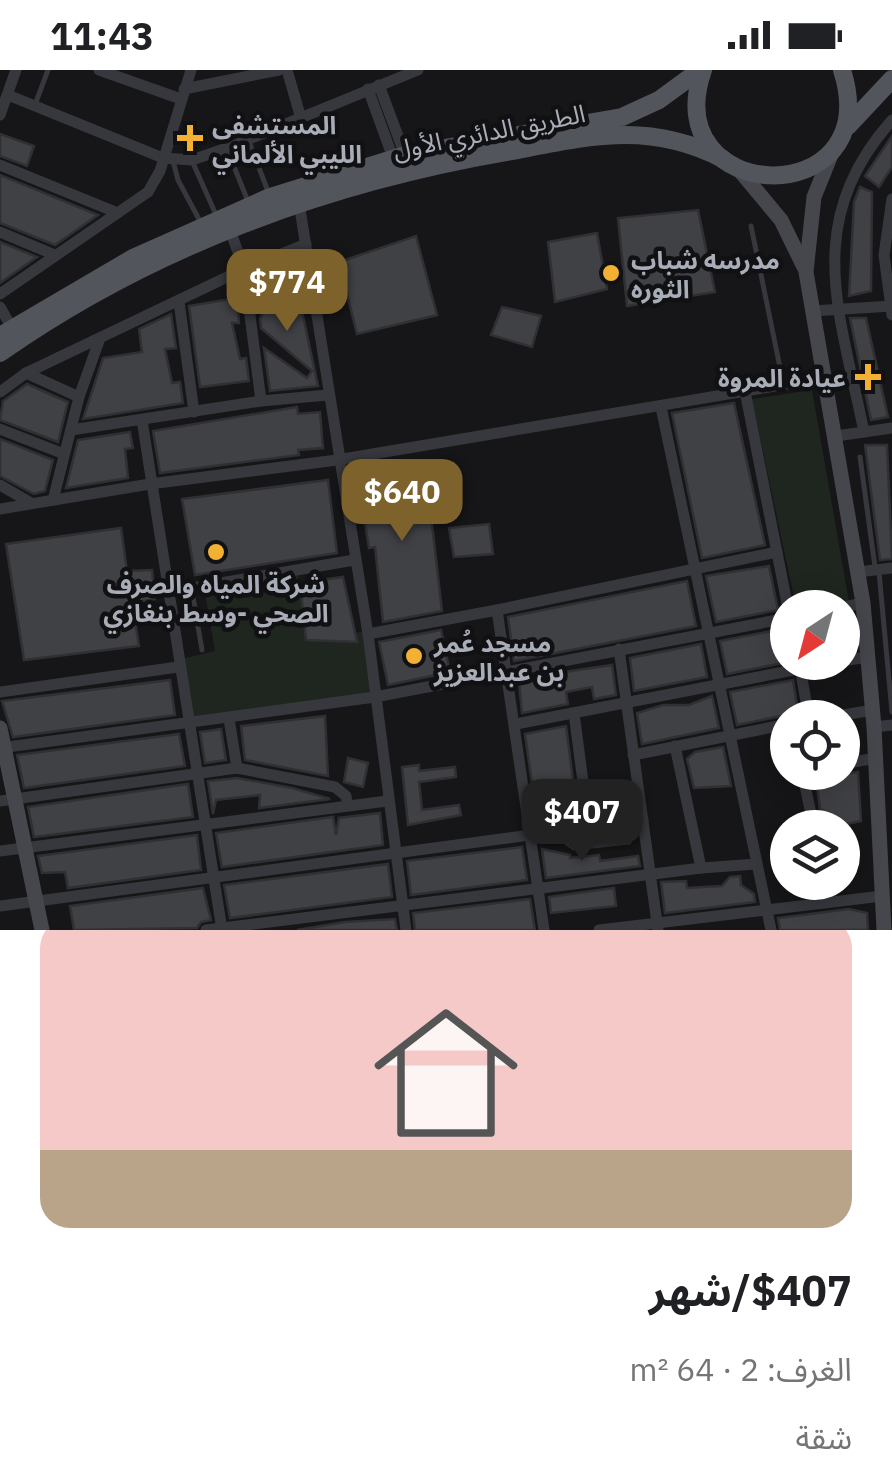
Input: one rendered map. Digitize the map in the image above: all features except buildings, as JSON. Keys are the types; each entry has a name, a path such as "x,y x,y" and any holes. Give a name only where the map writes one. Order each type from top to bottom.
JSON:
{"main road":[{"path":"842,70 849,110 844,130"},
{"path":"696,72 700,126 722,159"},
{"name":"الطريق الدائري الأول","path":"0,353 270,197 398,156 622,117 659,100 696,72"},
{"path":"740,171 780,178 800,174 832,150 844,130 892,78"},
{"name":"الطريق الدائري الأول","path":"6,332 133,258 217,225 408,172 598,136 660,136 698,147 740,171"}],"street":[{"path":"0,115 16,70"},
{"path":"99,70 182,94 279,70"},
{"path":"0,294 148,192 168,159 191,70"},
{"path":"287,70 300,115"},
{"path":"8,95 168,159 192,160 415,70"},
{"path":"373,87 398,156"},
{"path":"864,432 832,267 834,230 844,195 892,120"},
{"path":"832,150 810,216 806,272 836,436 876,570 863,603 886,827 884,930"},
{"path":"0,166 118,212"},
{"path":"740,171 781,220 806,272"},
{"path":"892,199 884,254 892,314"},
{"path":"299,203 337,460 368,634 406,930"},
{"path":"217,225 244,268 261,401"},
{"path":"0,232 55,254"},
{"path":"0,392 26,373 244,268 306,244"},
{"path":"180,302 194,412"},
{"path":"812,311 892,306"},
{"path":"0,307 6,332"},
{"path":"53,500 98,341"},
{"path":"26,373 79,398"},
{"path":"0,509 150,484 337,460 823,378"},
{"path":"745,391 784,590"},
{"path":"71,430 261,401 328,395"},
{"path":"661,407 771,930"},
{"path":"142,420 222,929"},
{"path":"836,436 892,428"},
{"path":"0,429 64,454"},
{"path":"0,486 31,503"},
{"path":"368,634 777,552"},
{"path":"169,592 354,560"},
{"path":"497,610 544,930"},
{"path":"2,748 375,697 770,621"},
{"path":"619,649 657,926"},
{"path":"860,658 868,657"},
{"path":"0,692 178,667"},
{"path":"516,724 770,673"},
{"path":"860,712 872,710"},
{"path":"574,713 590,828"},
{"path":"228,719 237,768"},
{"path":"874,728 892,725"},
{"path":"634,755 770,727"},
{"path":"0,728 7,801 25,848 42,930"},
{"path":"675,746 701,868"},
{"path":"860,761 876,758"},
{"path":"7,801 237,768 335,788 346,796 348,806"},
{"path":"0,851 387,801"},
{"path":"0,906 643,820"},
{"path":"206,930 651,872 758,864"},
{"path":"600,930 882,896"}],"lane":[{"path":"35,105 48,70"},
{"path":"248,138 270,197"},
{"path":"227,148 250,206"},
{"path":"168,159 178,180 217,225"},
{"path":"192,160 217,225"},
{"path":"751,226 784,384"},
{"path":"860,457 892,712"},
{"path":"192,588 202,650"},
{"path":"554,833 574,848 629,842"}],"shaded area":[{"path":"812,390 847,590 792,590 752,399"},
{"path":"297,571 312,635 366,632 375,697 189,723 178,660 215,651 204,588"}],"place":[{"name":"المستشفى الليبي الألماني","path":"190,138"},
{"name":"مدرسه شباب الثوره","path":"611,273"},
{"name":"عيادة المروة","path":"868,377"},
{"name":"شركة المياه والصرف الصحي -وسط بنغازي","path":"216,552"},
{"name":"مسجد عُمر بن عبدالعزيز","path":"414,656"}]}
